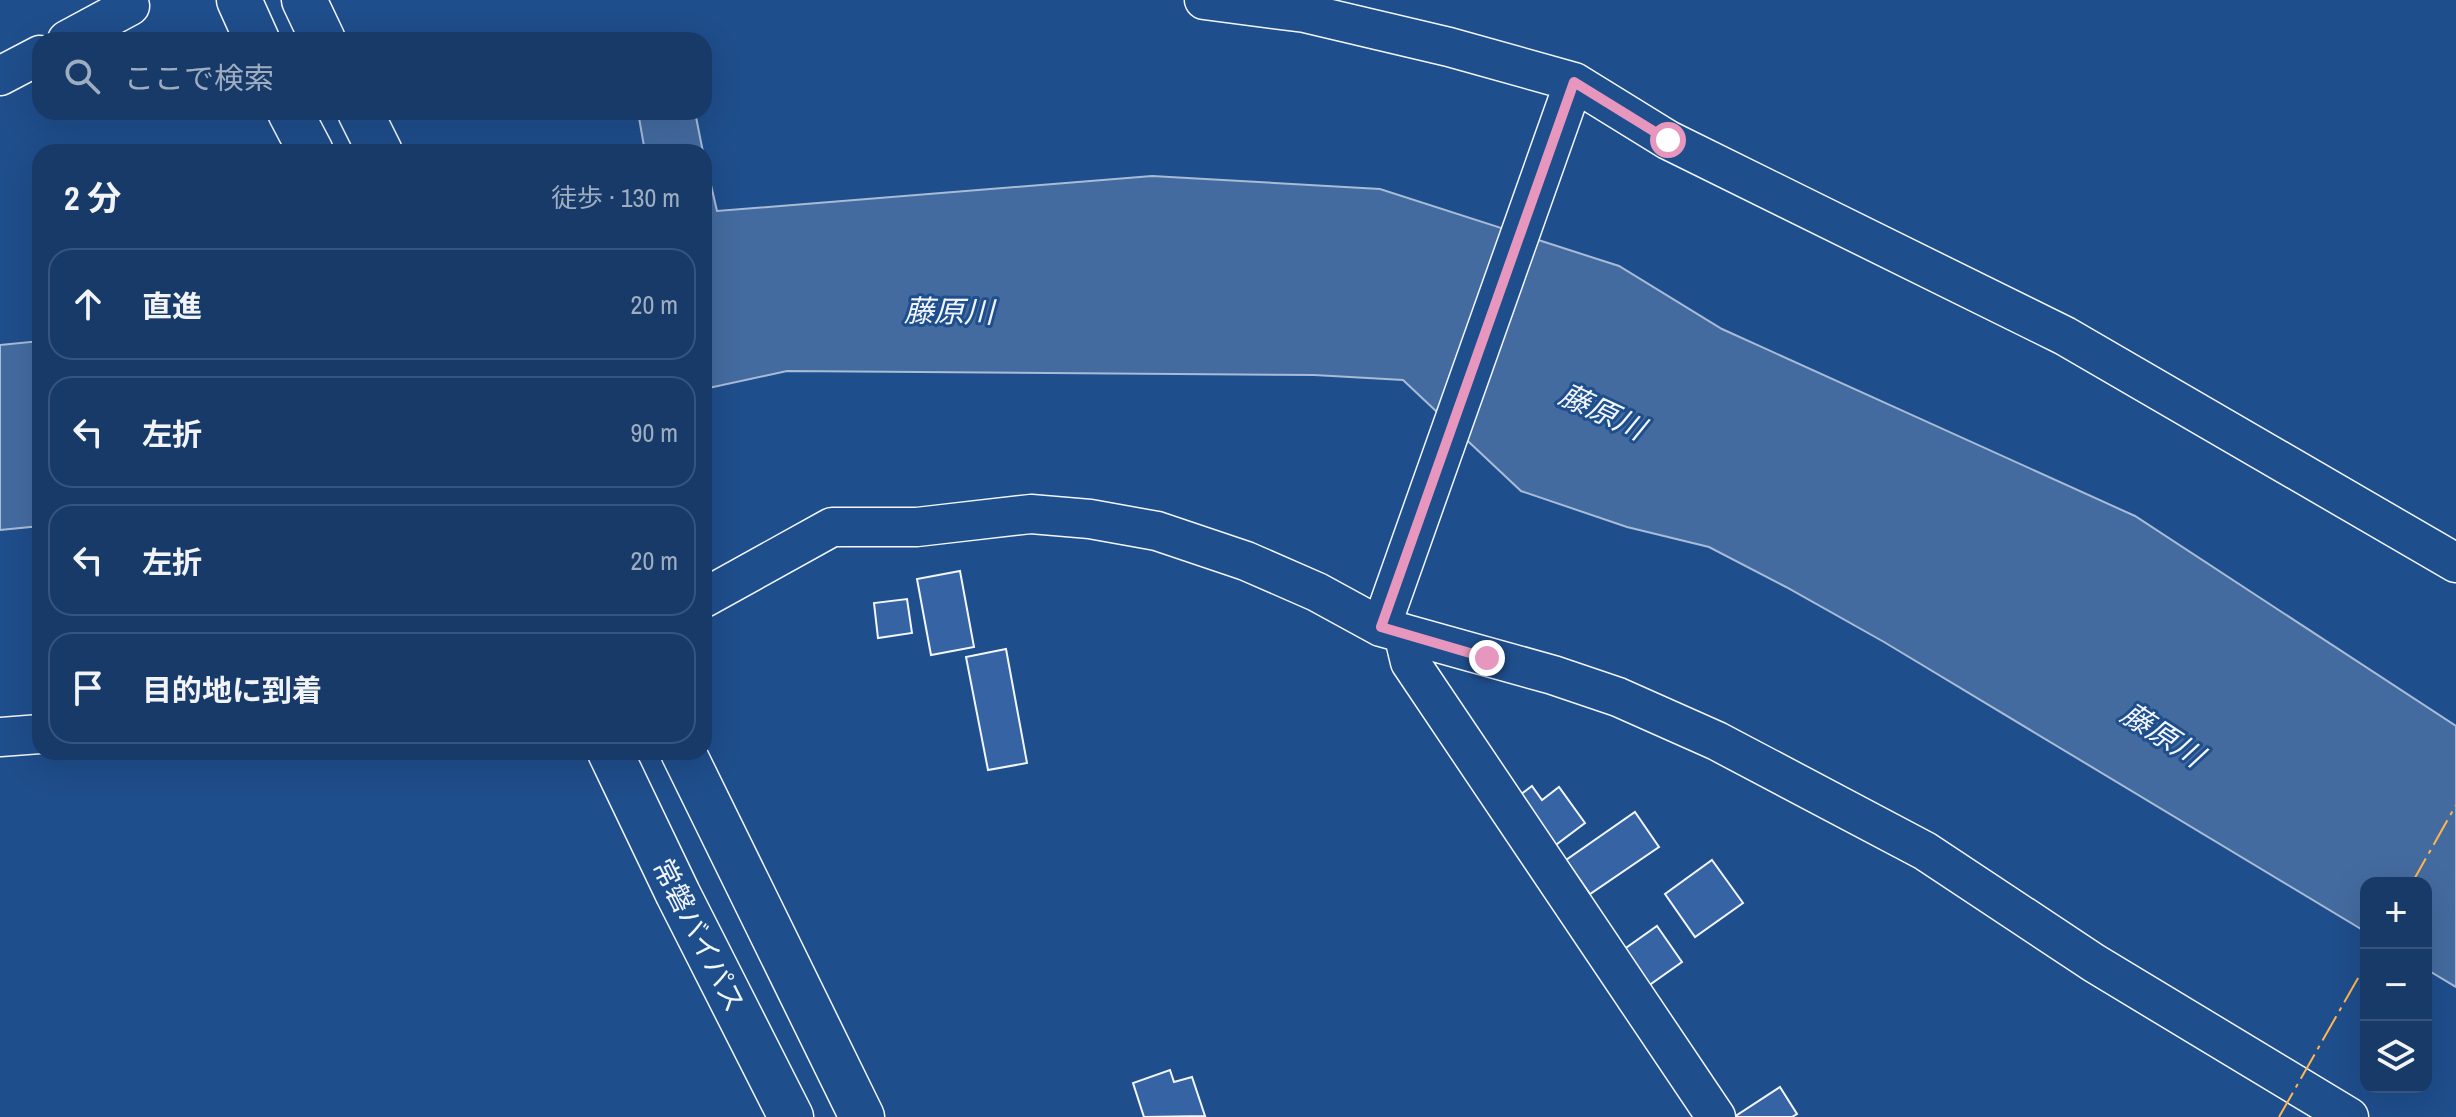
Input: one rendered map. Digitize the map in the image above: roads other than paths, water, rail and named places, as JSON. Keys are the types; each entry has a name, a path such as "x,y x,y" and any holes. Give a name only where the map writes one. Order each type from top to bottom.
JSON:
{"highway":[{"path":"239,0 253,32"},
{"path":"304,0 319,32"},
{"path":"294,120 307,144"},
{"path":"364,120 376,144"},
{"name":"常磐バイパス","path":"614,760 791,1117"},
{"path":"687,760 862,1117"}],"street":[{"path":"82,32 130,6 127,0"},
{"path":"1204,0 1305,13 1449,47 1574,82 1668,140 2065,336 2456,563"},
{"path":"0,76 32,59"},
{"path":"1574,82 1392,630 1410,662 1716,1117"},
{"path":"712,594 832,527 917,527 1031,514 1090,519 1157,531 1260,567 1392,630 1553,675 1618,697 1717,741 1925,851 2094,963 2349,1117"},
{"path":"0,737 32,735"}],"water":[{"path":"639,120 697,120 701,144 644,144"},
{"name":"藤原川","path":"1152,176 1380,189 1619,266 1722,329 2135,516 2456,726 2456,987 2432,973 2432,877 2360,877 2360,928 1884,642 1786,587 1709,547 1627,527 1521,491 1403,380 1314,375 787,371 712,387 712,189 717,211"},
{"path":"32,342 32,527 0,530 0,345"}]}
